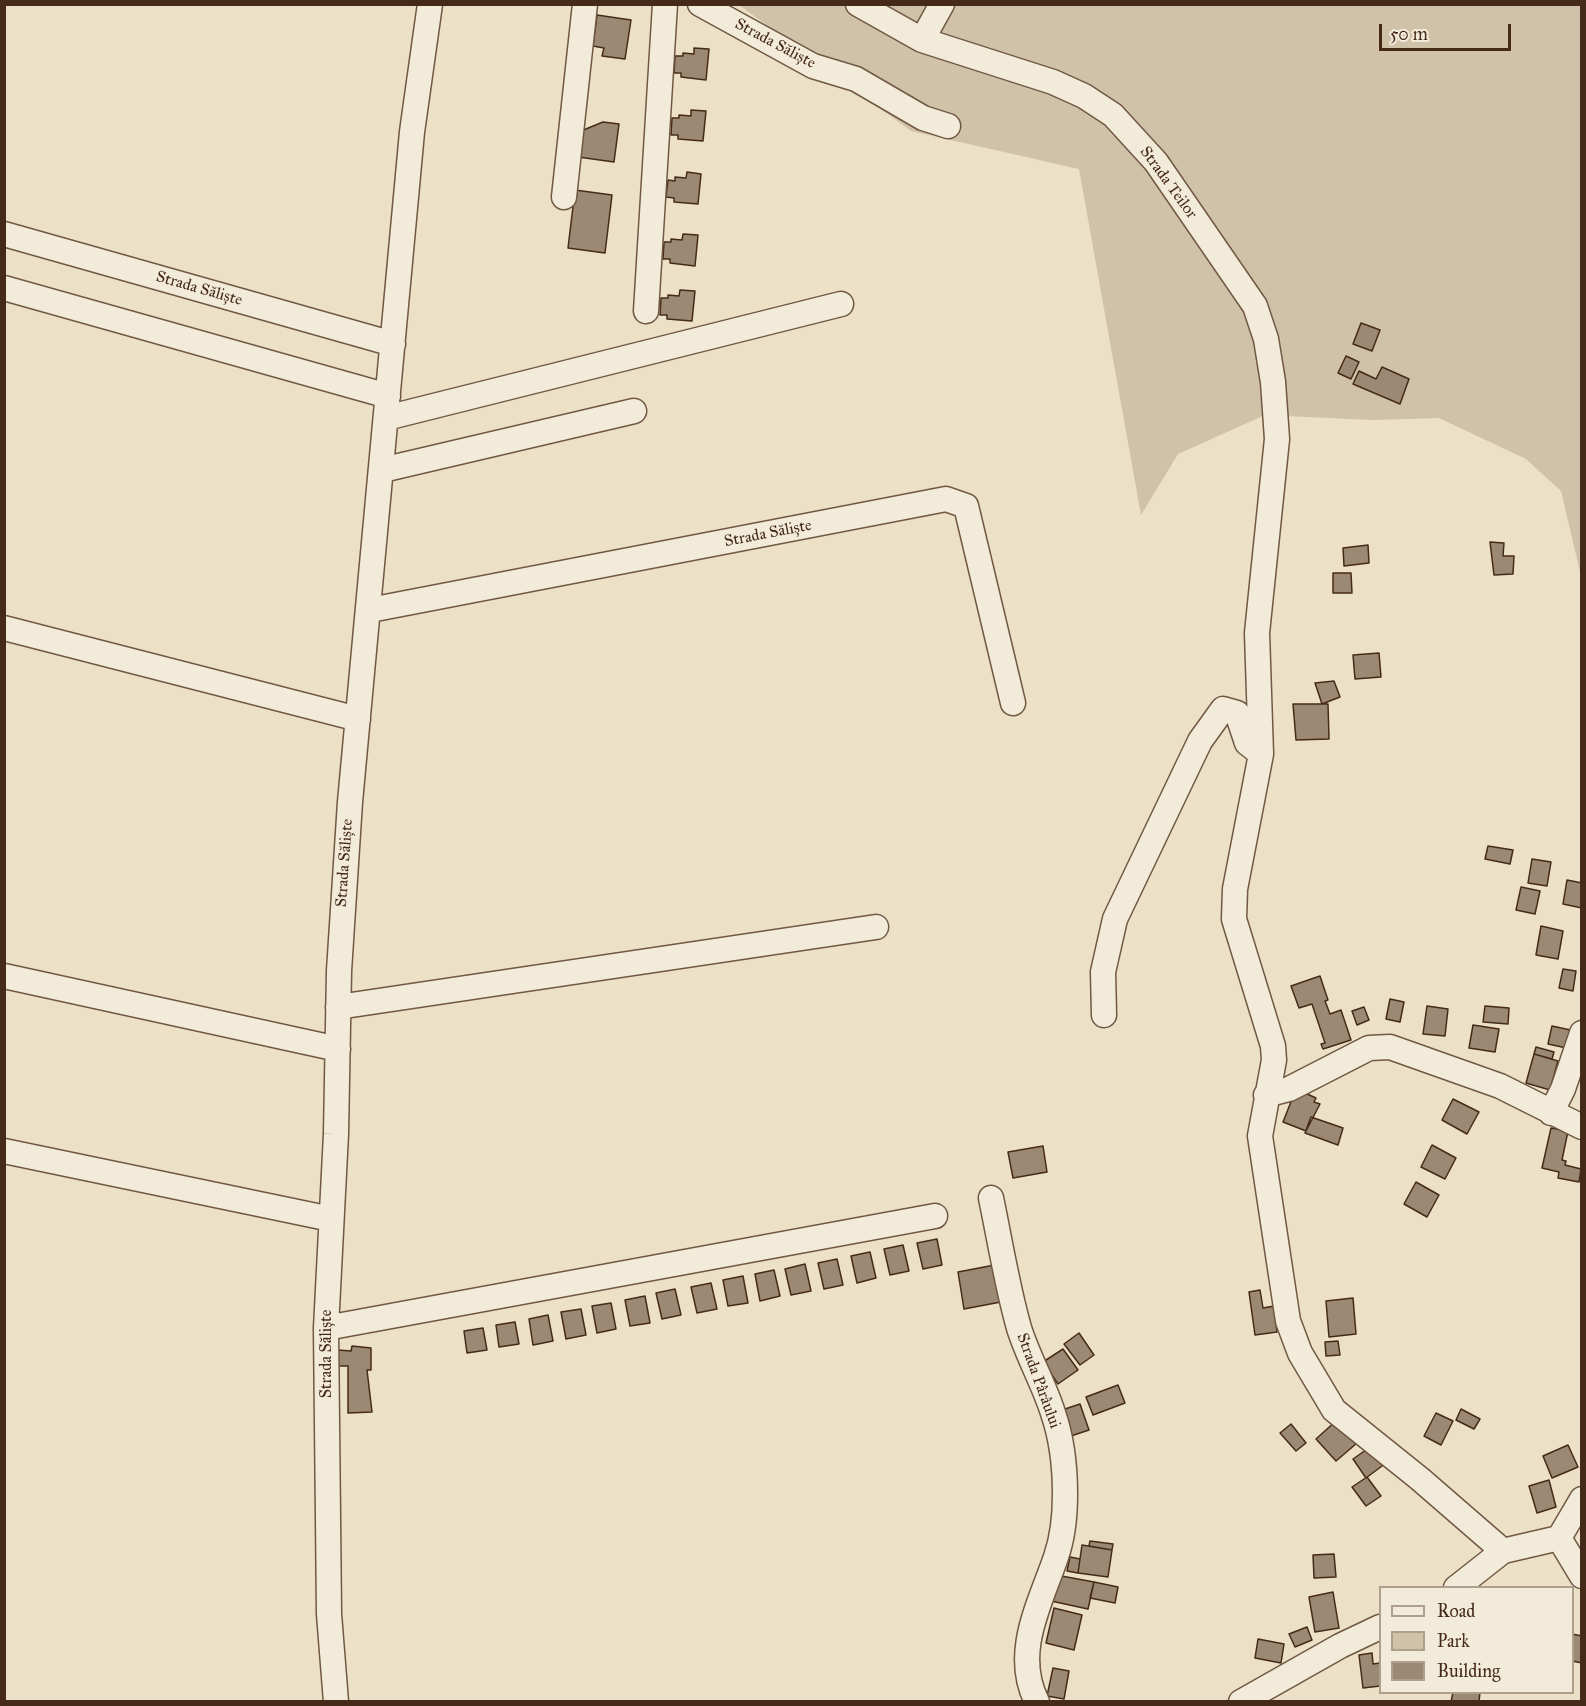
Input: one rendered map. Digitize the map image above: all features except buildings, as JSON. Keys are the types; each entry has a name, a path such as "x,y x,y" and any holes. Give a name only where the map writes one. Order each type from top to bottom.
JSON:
{"street":[{"name":"Strada Săliște","path":"336,1701 329,1614 326,1328 342,900 412,132 430,4"},
{"path":"564,196 585,4"},
{"path":"646,311 665,4"},
{"name":"Strada Săliște","path":"700,4 813,66 856,79 923,118 948,126"},
{"name":"Strada Teilor","path":"858,4 922,40 1053,82 1084,96 1113,116 1156,162 1255,306 1266,339 1273,382 1277,439 1257,633 1260,754 1235,889 1234,919 1273,1046 1274,1060 1261,1121 1262,1147 1288,1321 1300,1353 1334,1410 1420,1479 1503,1551"},
{"path":"922,40 942,4"},
{"name":"Strada Săliște","path":"4,234 393,344"},
{"path":"4,288 387,407 841,304"},
{"path":"382,470 634,411"},
{"name":"Strada Săliște","path":"370,610 946,499 966,506 1013,703"},
{"path":"4,628 358,719"},
{"path":"1104,1015 1103,972 1115,919 1200,741 1223,709 1237,713 1247,744 1260,754"},
{"path":"338,1007 876,927"},
{"path":"4,976 338,1049"},
{"path":"1551,1113 1563,1089 1581,1033"},
{"path":"1266,1095 1289,1089 1369,1048 1390,1047 1500,1086 1581,1127"},
{"path":"4,1151 331,1219"},
{"name":"Strada Pârâului","path":"991,1198 1019,1329 1053,1413 1062,1454 1063,1525 1056,1557 1035,1611 1028,1642 1026,1668 1030,1688 1037,1701"},
{"path":"326,1328 935,1216"},
{"path":"1457,1586 1503,1551 1559,1538 1581,1499"},
{"path":"1559,1538 1581,1576"},
{"path":"1241,1701 1340,1646 1379,1627"}],"green space":[{"path":"739,5 1581,5 1581,576 1561,491 1526,459 1439,418 1372,420 1265,415 1178,454 1141,515 1079,169 911,131"}]}
